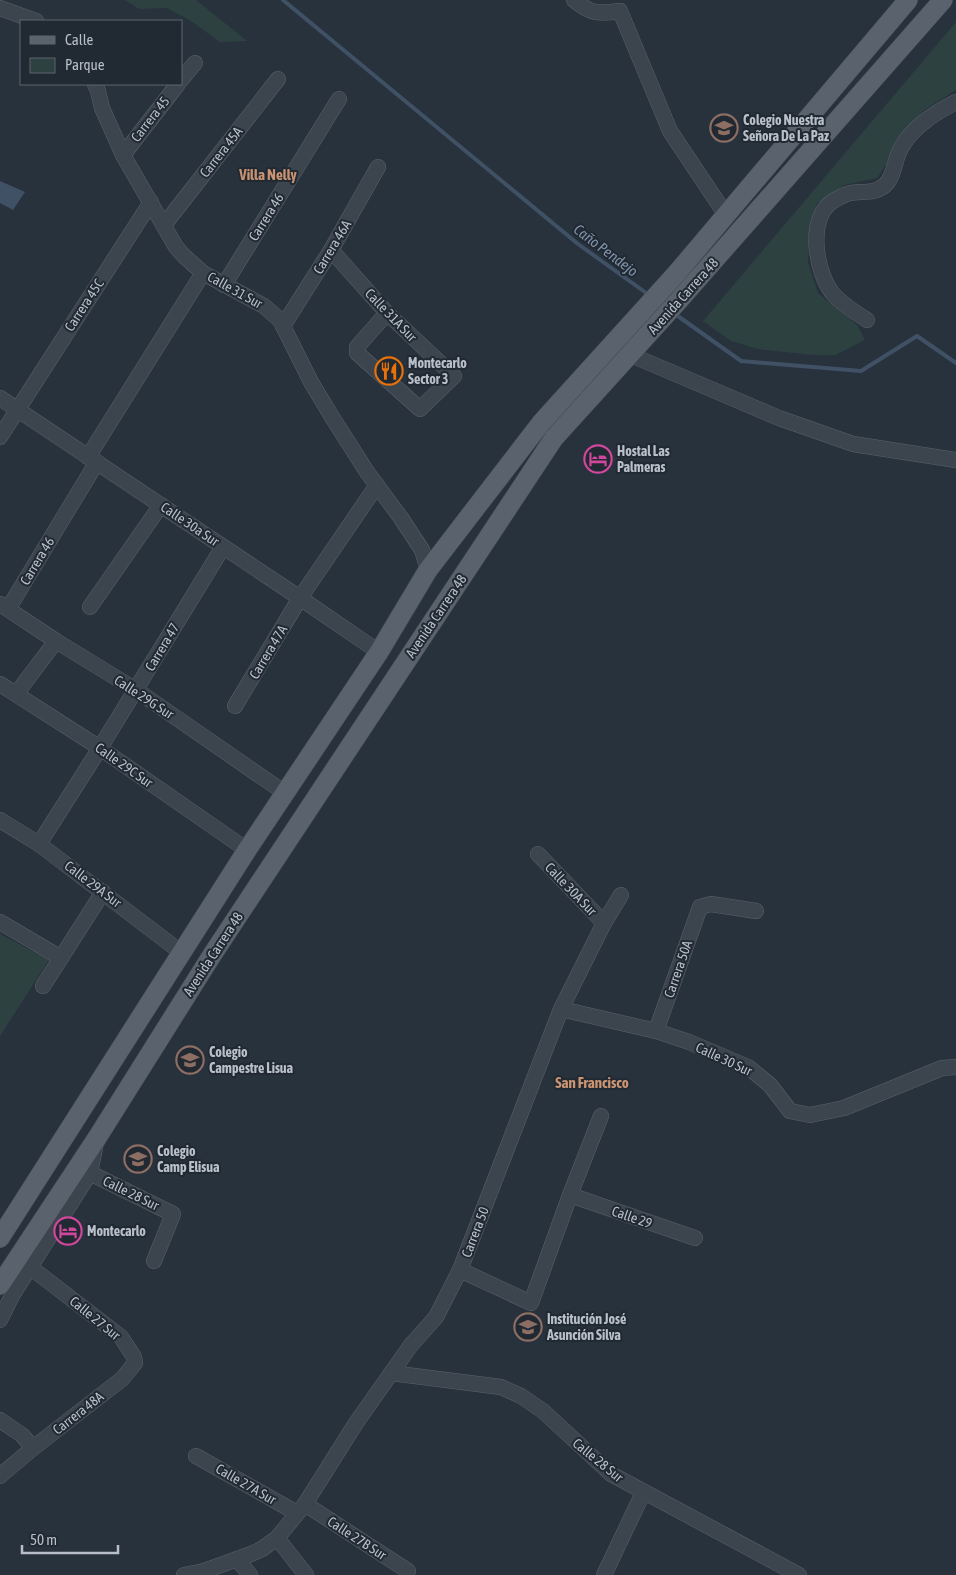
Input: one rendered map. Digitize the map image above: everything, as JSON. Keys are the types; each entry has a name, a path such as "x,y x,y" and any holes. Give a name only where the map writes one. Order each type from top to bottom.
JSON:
{"main road":[{"name":"Avenida Carrera 48","path":"0,1238 247,850 379,652 428,570 541,423 726,215 908,0"},
{"name":"Avenida Carrera 48","path":"0,1285 97,1138 212,955 554,438 680,299 943,0"}],"street":[{"path":"574,0 586,10 599,14 620,11 670,131 726,215"},
{"path":"0,8 33,20"},
{"path":"182,79 195,63"},
{"name":"Carrera 45A","path":"164,225 278,79"},
{"name":"Calle 31 Sur","path":"95,85 122,155 180,252 203,273 270,310 280,320 311,382 367,472 402,518 422,550 428,570"},
{"name":"Carrera 45","path":"122,155 177,85"},
{"name":"Carrera 46","path":"224,285 339,99"},
{"path":"867,320 833,295 821,272 816,234 820,217 831,202 847,194 874,191 884,186 891,177 901,148 909,138 931,117 956,102"},
{"name":"Carrera 46A","path":"283,326 331,250 378,167"},
{"name":"Carrera 45C","path":"18,409 151,202"},
{"name":"Calle 31A Sur","path":"331,250 387,313 454,376 420,409 357,352 357,347 387,313"},
{"name":"Carrera 46","path":"4,606 203,273"},
{"path":"635,349 779,418 853,444 956,460"},
{"name":"Calle 30a Sur","path":"0,398 379,652"},
{"path":"0,437 18,409"},
{"name":"Carrera 47A","path":"235,706 300,598 377,485"},
{"path":"90,607 161,505"},
{"name":"Carrera 47","path":"38,844 100,748 223,546"},
{"name":"Calle 29G Sur","path":"4,606 56,641 136,690 285,793"},
{"path":"16,694 56,641"},
{"name":"Calle 29C Sur","path":"0,684 100,748 247,850"},
{"name":"Calle 29A Sur","path":"0,820 38,844 182,953"},
{"name":"Calle 30A Sur","path":"538,854 604,923"},
{"path":"43,986 103,892"},
{"name":"Carrera 50","path":"277,1538 301,1509 356,1423 411,1345 436,1317 460,1270 561,1009 604,923 621,895"},
{"name":"Carrera 50A","path":"656,1031 700,907 711,904 756,912"},
{"path":"0,922 61,958"},
{"name":"Calle 30 Sur","path":"561,1009 656,1031 748,1067 770,1085 790,1111 810,1115 844,1108 942,1068 956,1067"},
{"path":"460,1270 530,1303 601,1116"},
{"path":"0,1320 13,1294 90,1173 97,1138"},
{"name":"Calle 28 Sur","path":"90,1173 173,1214 154,1261"},
{"name":"Calle 29","path":"570,1195 695,1238"},
{"name":"Calle 27 Sur","path":"30,1267 121,1337 134,1357 135,1363 122,1379"},
{"name":"Calle 28 Sur","path":"391,1373 501,1387 521,1396 543,1411 611,1474 643,1493 704,1523 799,1575"},
{"name":"Carrera 48A","path":"0,1476 122,1379"},
{"path":"0,1420 22,1436 33,1448"},
{"name":"Calle 27A Sur","path":"196,1456 301,1509"},
{"path":"604,1575 643,1493"},
{"name":"Calle 27B Sur","path":"301,1509 408,1571"},
{"path":"184,1575 204,1571 237,1559 262,1549 277,1538 306,1575"},
{"path":"237,1559 250,1575"}],"green space":[{"path":"125,0 196,0 247,41 220,42 191,21 167,8 139,9"},
{"path":"956,22 956,90 923,111 896,140 888,162 877,178 844,185 817,204 810,226 808,262 818,293 858,326 865,340 835,355 813,355 758,349 731,341 703,321"},
{"path":"0,934 49,960 0,1036"}],"water":[{"path":"0,181 25,192 13,210 0,203"}],"waterway":[{"name":"Caño Pendejo","path":"283,0 578,244 649,295"},
{"name":"Caño Pendejo","path":"675,314 741,361 861,371 917,336 956,363"}],"place":[{"name":"Colegio Nuestra Señora De La Paz","path":"724,128"},
{"name":"Montecarlo Sector 3","path":"389,371"},
{"name":"Hostal Las Palmeras","path":"598,459"},
{"name":"Colegio Campestre Lisua","path":"190,1060"},
{"name":"Colegio Camp Elisua","path":"138,1159"},
{"name":"Montecarlo","path":"68,1231"},
{"name":"Institución José Asunción Silva","path":"528,1327"}],"district":[{"name":"Villa Nelly","path":"268,174"},
{"name":"San Francisco","path":"592,1082"}]}
